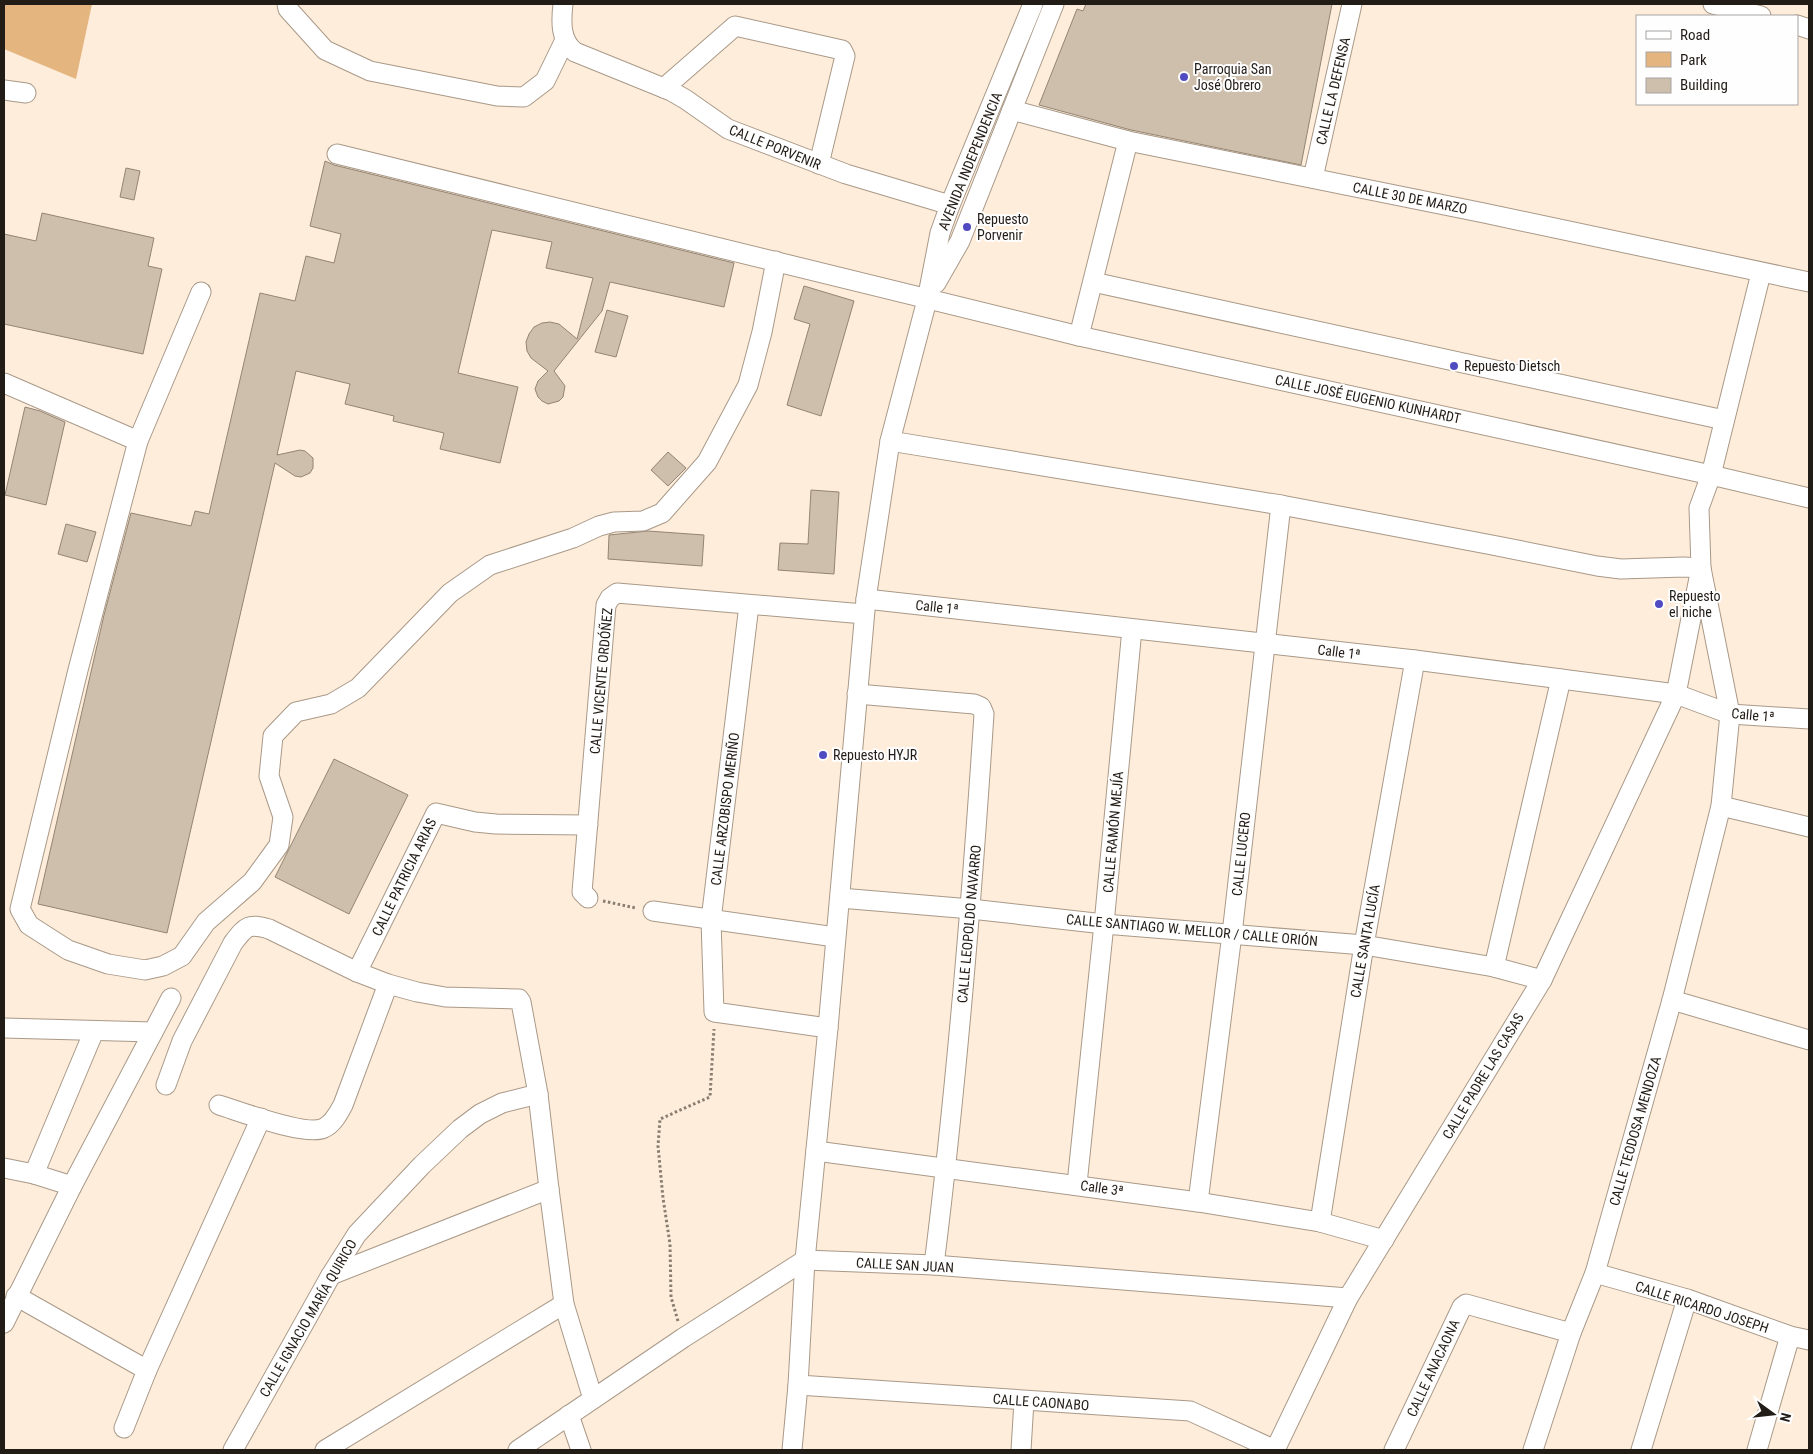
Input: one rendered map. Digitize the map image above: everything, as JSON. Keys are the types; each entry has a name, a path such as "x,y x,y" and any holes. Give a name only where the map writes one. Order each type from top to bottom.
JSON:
{"street":[{"path":"286,4 288,9 325,50 370,71 497,96 524,97 545,81 565,40 562,19 563,4"},
{"name":"AVENIDA INDEPENDENCIA","path":"926,300 940,233 950,205 1033,4"},
{"name":"AVENIDA INDEPENDENCIA","path":"926,300 960,241 1054,4"},
{"name":"CALLE LA DEFENSA","path":"1313,178 1352,4"},
{"path":"1713,4 1757,15"},
{"path":"664,88 735,26 842,50 845,56 819,164"},
{"name":"CALLE PORVENIR","path":"565,40 569,48 575,52 685,98 728,129 870,182 950,205"},
{"path":"4,90 26,93"},
{"name":"CALLE 30 DE MARZO","path":"1012,110 1128,141 1809,282"},
{"path":"1079,336 1128,141"},
{"name":"CALLE JOSÉ EUGENIO KUNHARDT","path":"336,154 1079,336 1809,497"},
{"path":"201,292 138,441 78,670 20,909 29,925 68,950 108,964 144,970 164,966 182,956 206,922 252,882 279,845 283,818 269,776 273,736 296,712 331,704 358,688 450,593 490,565 573,538 599,526 614,522 643,521 662,513 707,462 748,385 762,332 776,261"},
{"path":"890,441 1281,505 1492,544 1597,566 1621,569 1700,568 1699,508 1711,475 1761,273"},
{"path":"1093,282 1724,420"},
{"path":"792,1450 798,1385 805,1260 840,898 865,607 890,441 926,300"},
{"path":"4,383 138,441"},
{"name":"CALLE LUCERO","path":"1198,1202 1232,934 1281,505"},
{"name":"CALLE PADRE LAS CASAS","path":"1275,1450 1348,1298 1542,980 1676,694 1700,568"},
{"name":"CALLE TEODOSA MENDOZA","path":"1533,1450 1571,1333 1595,1273 1672,1000 1721,806 1730,714 1700,568"},
{"name":"CALLE VICENTE ORDÓÑEZ","path":"588,898 582,892 606,605 610,598 617,593 749,605 865,607"},
{"name":"CALLE ARZOBISPO MERIÑO","path":"714,1012 711,920 749,605"},
{"name":"Calle 1ª","path":"865,607 1132,629 1415,660 1676,694 1730,714 1809,719"},
{"name":"CALLE RAMÓN MEJÍA","path":"1077,1184 1132,629"},
{"name":"CALLE SANTA LUCÍA","path":"1320,1222 1364,945 1415,660"},
{"path":"1494,967 1561,679"},
{"name":"CALLE LEOPOLDO NAVARRO","path":"857,694 974,704 981,707 984,714 971,909 946,1168 934,1265"},
{"path":"1721,806 1809,827"},
{"name":"CALLE PATRICIA ARIAS","path":"357,972 436,812 475,822 496,824 588,825"},
{"name":"CALLE SANTIAGO W. MELLOR / CALLE ORIÓN","path":"840,898 971,909 1104,924 1364,945 1494,967 1542,980"},
{"path":"654,912 835,937"},
{"path":"166,1085 182,1041 233,942 244,929 253,925 269,928 357,972 388,984 445,997 519,999 538,1094 564,1304 593,1399"},
{"path":"219,1105 306,1130 323,1129 335,1120 343,1105 388,984"},
{"path":"147,1370 8,1310 171,998"},
{"path":"1672,1000 1809,1040"},
{"path":"714,1012 828,1028"},
{"path":"4,1028 153,1032"},
{"path":"34,1174 94,1031"},
{"name":"CALLE IGNACIO MARÍA QUIRICO","path":"233,1450 331,1275 357,1234 422,1165 460,1129 480,1114 502,1103 538,1094"},
{"path":"124,1428 147,1370 261,1118"},
{"name":"Calle 3ª","path":"816,1151 1077,1184 1198,1202 1320,1222 1384,1240"},
{"path":"4,1168 34,1174 72,1186"},
{"path":"331,1275 549,1189"},
{"path":"518,1450 684,1338 805,1260"},
{"name":"CALLE SAN JUAN","path":"805,1260 934,1265 1348,1298"},
{"name":"CALLE RICARDO JOSEPH","path":"1595,1273 1687,1299 1790,1336 1809,1340"},
{"path":"1641,1450 1687,1299"},
{"path":"330,1449 564,1304"},
{"name":"CALLE ANACAONA","path":"1394,1450 1462,1308 1466,1304 1571,1333"},
{"path":"1757,1450 1790,1336"},
{"name":"CALLE CAONABO","path":"798,1385 1190,1411 1275,1450"},
{"path":"1021,1450 1024,1401"},
{"path":"569,1415 581,1450"}],"path":[{"path":"588,898 654,912"},
{"path":"684,1338 671,1297 670,1244 658,1146 660,1119 710,1097 714,1012"}],"green space":[{"path":"4,4 92,4 76,79 4,49"}],"building":[{"name":"Parroquia San José Obrero","path":"1086,4 1332,4 1301,165 1131,130 1039,105 1077,9 1083,11"},
{"path":"325,161 334,165 734,263 724,307 610,282 602,311 554,371 565,386 563,397 559,401 548,404 538,397 535,389 538,381 548,371 531,358 527,351 526,342 534,327 550,322 559,324 577,339 593,278 546,268 552,242 492,230 458,373 518,387 500,463 440,449 444,433 393,421 394,416 345,404 350,384 296,371 277,455 300,450 305,451 313,458 313,468 310,473 301,477 295,476 275,463 167,933 38,904 104,615 131,513 191,526 195,511 209,514 260,293 295,301 306,256 334,263 341,234 310,226"},
{"path":"126,168 140,171 134,200 120,197"},
{"path":"42,213 154,238 148,266 162,269 143,354 4,324 4,234 36,241"},
{"path":"804,286 854,301 821,416 787,405 810,324 794,319"},
{"path":"607,310 628,316 616,357 595,352"},
{"path":"25,407 40,411 65,422 46,505 5,495"},
{"path":"668,452 686,468 668,486 651,470"},
{"path":"811,490 839,492 834,574 778,570 780,543 808,544"},
{"path":"66,524 96,532 87,562 58,554"},
{"path":"648,531 704,535 702,566 608,559 609,535"},
{"path":"334,759 408,795 349,914 275,877"}],"place":[{"name":"Parroquia San José Obrero","path":"1184,77"},
{"name":"Repuesto Porvenir","path":"967,227"},
{"name":"Repuesto Dietsch","path":"1454,366"},
{"name":"Repuesto el niche","path":"1659,604"},
{"name":"Repuesto HYJR","path":"823,755"}]}
